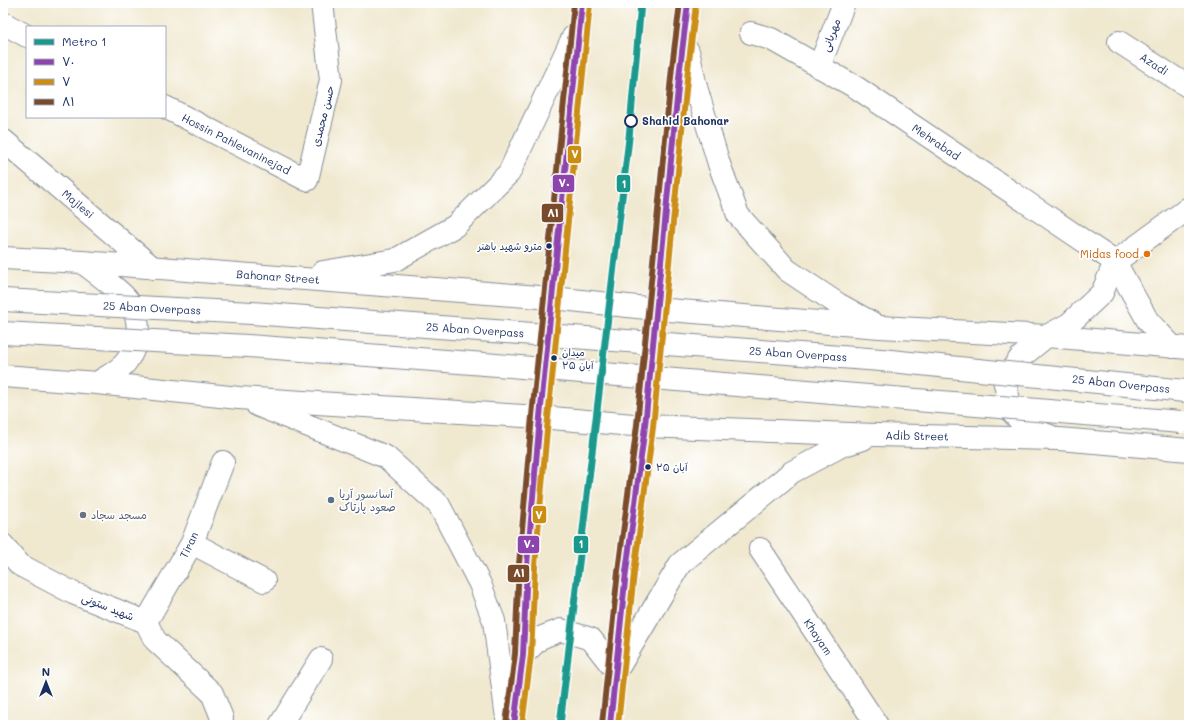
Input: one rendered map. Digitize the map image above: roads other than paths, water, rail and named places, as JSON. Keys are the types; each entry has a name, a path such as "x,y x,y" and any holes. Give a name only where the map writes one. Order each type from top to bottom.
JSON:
{"main road":[{"name":"حسن محمدی","path":"307,180 332,80 322,3"},
{"path":"610,725 626,572 645,426 688,3"},
{"name":"مهربانی","path":"819,67 844,3"},
{"path":"290,278 395,260 455,226 509,173 581,13"},
{"path":"514,725 523,655 527,565 540,417 581,13"},
{"path":"3,23 26,35"},
{"name":"Mehrabad","path":"751,33 771,39 863,92 1115,262"},
{"path":"684,34 696,87 718,164 738,215 787,270 838,304 880,327"},
{"name":"Azadi","path":"1119,42 1189,87"},
{"name":"Hossin Pahlevaninejad","path":"166,108 307,180"},
{"name":"Majlesi","path":"3,140 152,268"},
{"path":"1059,439 1026,427 1012,412 1004,380 1021,357 1046,336 1069,324 1102,293 1115,262 1189,208"},
{"name":"Bahonar Street","path":"3,258 82,262 553,298 656,309"},
{"path":"82,262 117,289 126,299 137,318 137,344 126,362 117,371 96,383"},
{"path":"1115,262 1148,321 1181,348"},
{"name":"25 Aban Overpass","path":"3,300 252,313 881,360 1189,391"},
{"path":"656,309 880,327 1046,336 1181,348"},
{"path":"3,333 240,346 449,361 1185,422"},
{"path":"3,376 96,383 239,398 540,417"},
{"path":"239,398 386,457 439,505 480,584 494,621 508,725"},
{"name":"Adib Street","path":"540,417 645,426 875,435 1059,439 1189,450"},
{"path":"616,671 680,564 792,472 841,446 875,435"},
{"name":"Tiran","path":"146,622 192,543 223,462"},
{"path":"192,543 264,581"},
{"name":"شهید ستونی","path":"3,544 20,565 73,593 146,622 155,640 212,693 222,718 220,725"},
{"name":"Khayam","path":"760,549 877,725"},
{"path":"523,655 540,638 561,630 591,639 616,671"},
{"path":"280,725 321,659"}],"metro line":[{"name":"1","path":"560,725 629,138 641,3"}],"place":[{"name":"Shahid Bahonar","path":"631,121"},
{"name":"مترو شهید باهنر","path":"549,246"},
{"name":"Midas food","path":"1147,254"},
{"name":"میدان ۲۵ آبان","path":"554,358"},
{"name":"۲۵ آبان","path":"648,467"},
{"name":"آسانسور آریا صعود پارتاک","path":"331,500"},
{"name":"مسجد سجاد","path":"83,515"}]}
